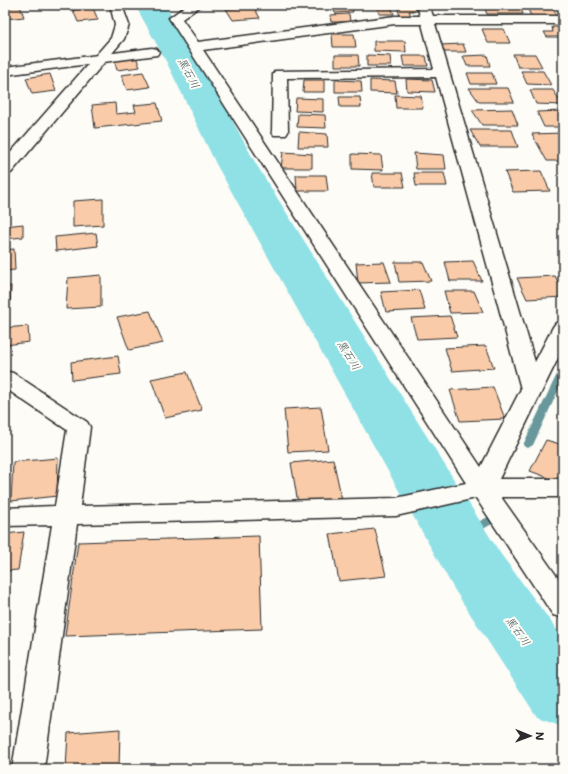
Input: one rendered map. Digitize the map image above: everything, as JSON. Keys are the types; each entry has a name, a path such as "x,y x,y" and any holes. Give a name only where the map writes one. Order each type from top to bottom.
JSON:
{"street":[{"path":"5,169 118,39 122,25 116,5"},
{"path":"196,5 175,18 482,488 563,607"},
{"path":"193,47 395,20 425,12 563,20"},
{"path":"425,12 532,390"},
{"path":"5,71 152,52"},
{"path":"280,132 280,74 443,73"},
{"path":"482,488 563,327"},
{"path":"5,378 79,427 28,769"},
{"path":"5,517 396,507 482,488 563,488"}],"building":[{"path":"333,5 352,5 353,12 335,13"},
{"path":"437,5 519,5 523,14 487,14 484,7 438,7"},
{"path":"526,5 551,5 557,16 531,16"},
{"path":"20,6 24,17 5,19 5,7"},
{"path":"253,6 260,18 233,20 226,9"},
{"path":"397,6 418,6 420,11 409,11 411,16 400,16"},
{"path":"377,7 391,7 394,14 379,14"},
{"path":"93,8 98,20 78,22 73,10"},
{"path":"349,14 350,22 331,22 330,15"},
{"path":"552,27 563,27 563,37 547,37 544,32 553,32"},
{"path":"482,29 504,29 510,43 488,43"},
{"path":"332,34 354,34 356,47 333,47"},
{"path":"374,41 405,41 406,52 374,51"},
{"path":"463,44 466,52 443,52 440,45"},
{"path":"513,54 535,54 542,67 518,67"},
{"path":"335,55 358,55 359,66 335,66"},
{"path":"367,55 390,56 391,66 367,66"},
{"path":"487,55 490,66 467,66 463,56"},
{"path":"402,56 426,56 428,66 404,66"},
{"path":"136,57 140,67 117,70 114,60"},
{"path":"521,71 543,71 551,85 527,84"},
{"path":"143,72 150,87 127,90 121,75"},
{"path":"467,73 492,73 496,84 471,84"},
{"path":"50,74 56,91 32,94 26,78"},
{"path":"406,79 432,80 435,92 407,91"},
{"path":"304,80 324,80 324,92 303,92"},
{"path":"335,80 361,81 362,92 335,92"},
{"path":"370,80 395,81 397,93 370,92"},
{"path":"469,88 508,88 514,102 479,102"},
{"path":"530,90 553,90 562,105 536,104"},
{"path":"395,95 421,96 423,108 396,108"},
{"path":"339,97 360,97 361,107 340,107"},
{"path":"296,98 323,99 323,112 295,111"},
{"path":"115,103 116,114 136,112 134,105 157,103 162,121 95,128 92,105"},
{"path":"512,109 518,125 482,125 472,110"},
{"path":"561,111 563,127 544,127 537,112"},
{"path":"298,114 325,115 326,128 297,127"},
{"path":"470,130 512,130 518,147 480,147"},
{"path":"299,132 327,134 328,147 298,147"},
{"path":"563,133 563,161 547,161 532,134"},
{"path":"283,152 312,154 312,168 281,168"},
{"path":"414,153 444,155 446,169 416,169"},
{"path":"352,154 381,155 383,170 352,169"},
{"path":"541,171 550,191 513,192 505,172"},
{"path":"372,173 402,173 405,187 374,187"},
{"path":"414,173 444,173 447,186 416,186"},
{"path":"296,175 326,175 328,191 297,191"},
{"path":"103,199 103,225 73,227 73,201"},
{"path":"23,224 23,237 5,239 5,226"},
{"path":"96,233 98,246 56,251 55,237"},
{"path":"14,249 15,270 5,271 5,250"},
{"path":"473,261 482,281 450,281 445,262"},
{"path":"384,262 391,282 358,283 356,263"},
{"path":"395,262 423,262 431,281 399,282"},
{"path":"101,275 101,307 66,309 68,278"},
{"path":"555,276 563,291 563,297 527,299 517,278"},
{"path":"5,286 11,286 10,307 5,308"},
{"path":"419,290 425,310 386,312 381,292"},
{"path":"444,291 474,291 483,312 450,313"},
{"path":"150,311 163,343 129,350 117,317"},
{"path":"450,316 457,337 417,339 411,318"},
{"path":"28,326 29,342 5,345 5,328"},
{"path":"486,346 494,368 452,371 445,348"},
{"path":"118,356 121,374 72,380 71,362"},
{"path":"187,372 202,410 165,418 151,379"},
{"path":"493,387 505,419 460,421 450,390"},
{"path":"321,407 328,450 288,452 284,409"},
{"path":"546,440 563,445 563,483 530,471"},
{"path":"58,458 57,496 11,501 13,462"},
{"path":"333,459 342,500 298,503 291,463"},
{"path":"375,529 386,576 339,581 330,534"},
{"path":"24,532 18,570 5,571 5,534"},
{"path":"259,536 262,629 65,636 78,542"},
{"path":"120,729 119,769 66,769 68,733"}],"waterway":[{"name":"黒石川","path":"150,5 184,63 236,164 477,571 563,695"},
{"path":"528,445 563,370"},
{"path":"477,571 476,528 490,520"}]}
